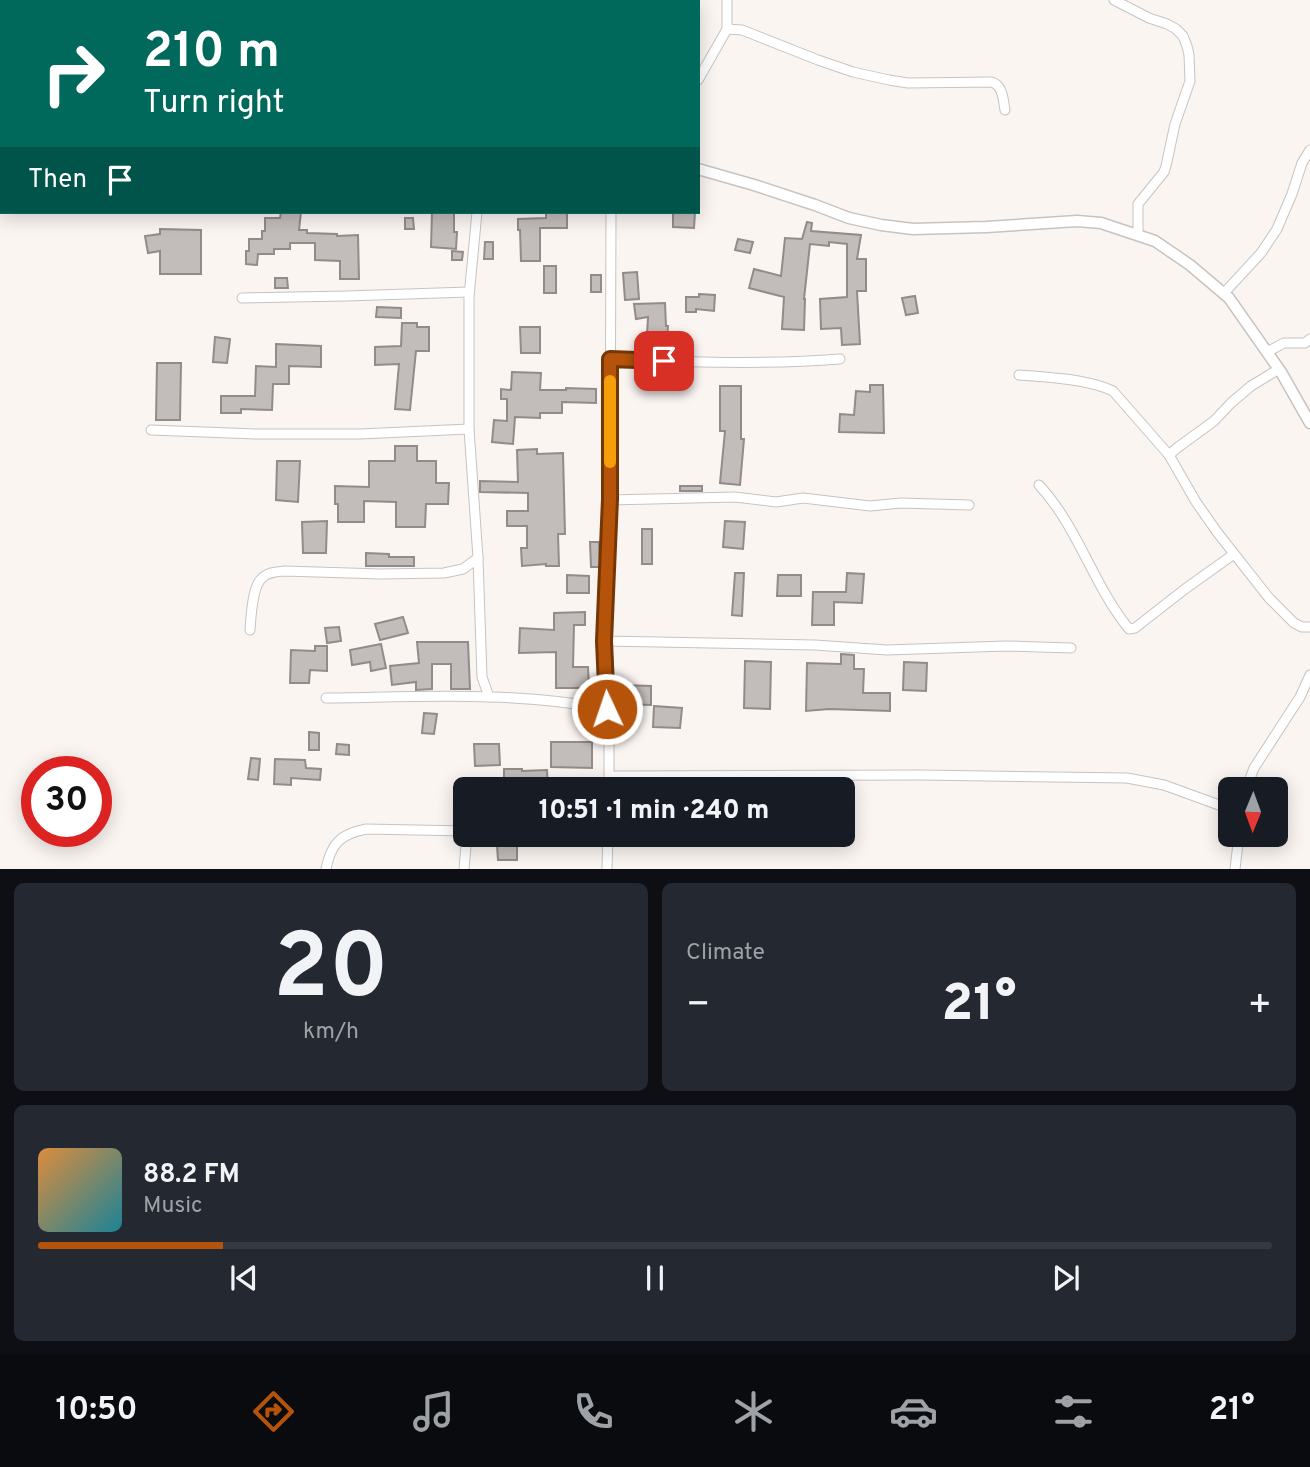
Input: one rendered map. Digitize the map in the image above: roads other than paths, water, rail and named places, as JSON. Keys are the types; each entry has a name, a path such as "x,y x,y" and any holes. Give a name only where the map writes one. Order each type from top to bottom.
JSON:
{"street":[{"path":"700,76 727,29 727,0"},
{"path":"1114,0 1176,29 1183,36 1189,55 1190,81 1175,124 1164,172 1138,204 1138,235"},
{"path":"727,29 742,30 853,72 890,80 908,83 997,83 1005,110"},
{"path":"1223,293 1261,253 1277,229 1302,163 1310,150"},
{"path":"700,170 849,218 881,225 913,229 1077,221 1101,223 1156,241 1223,293 1279,369 1310,423"},
{"path":"477,214 469,292 469,429 478,558 482,677 489,697"},
{"path":"611,214 610,499 604,641 609,776 907,775 1127,778 1164,785 1218,805"},
{"path":"242,298 469,292"},
{"path":"1267,352 1284,343 1305,343 1310,339"},
{"path":"610,359 718,363 841,359"},
{"path":"1169,455 1214,421 1251,386 1279,369"},
{"path":"1019,375 1064,379 1113,391 1169,455 1196,502 1269,598 1294,623 1310,627"},
{"path":"151,430 360,434 469,429"},
{"path":"1039,485 1062,515 1103,590 1129,629 1135,628 1234,554"},
{"path":"610,499 735,497 776,502 803,498 870,506 901,503 969,505"},
{"path":"250,630 254,594 259,579 269,573 444,573 463,569 478,558"},
{"path":"463,569 478,576"},
{"path":"604,641 816,645 887,650 1006,646 1070,648"},
{"path":"1251,777 1300,697 1310,675"},
{"path":"326,698 489,697 607,709"},
{"path":"326,869 333,847 353,832 366,829 453,832"},
{"path":"464,869 465,847"},
{"path":"607,869 608,847"},
{"path":"1235,869 1238,847"}]}
